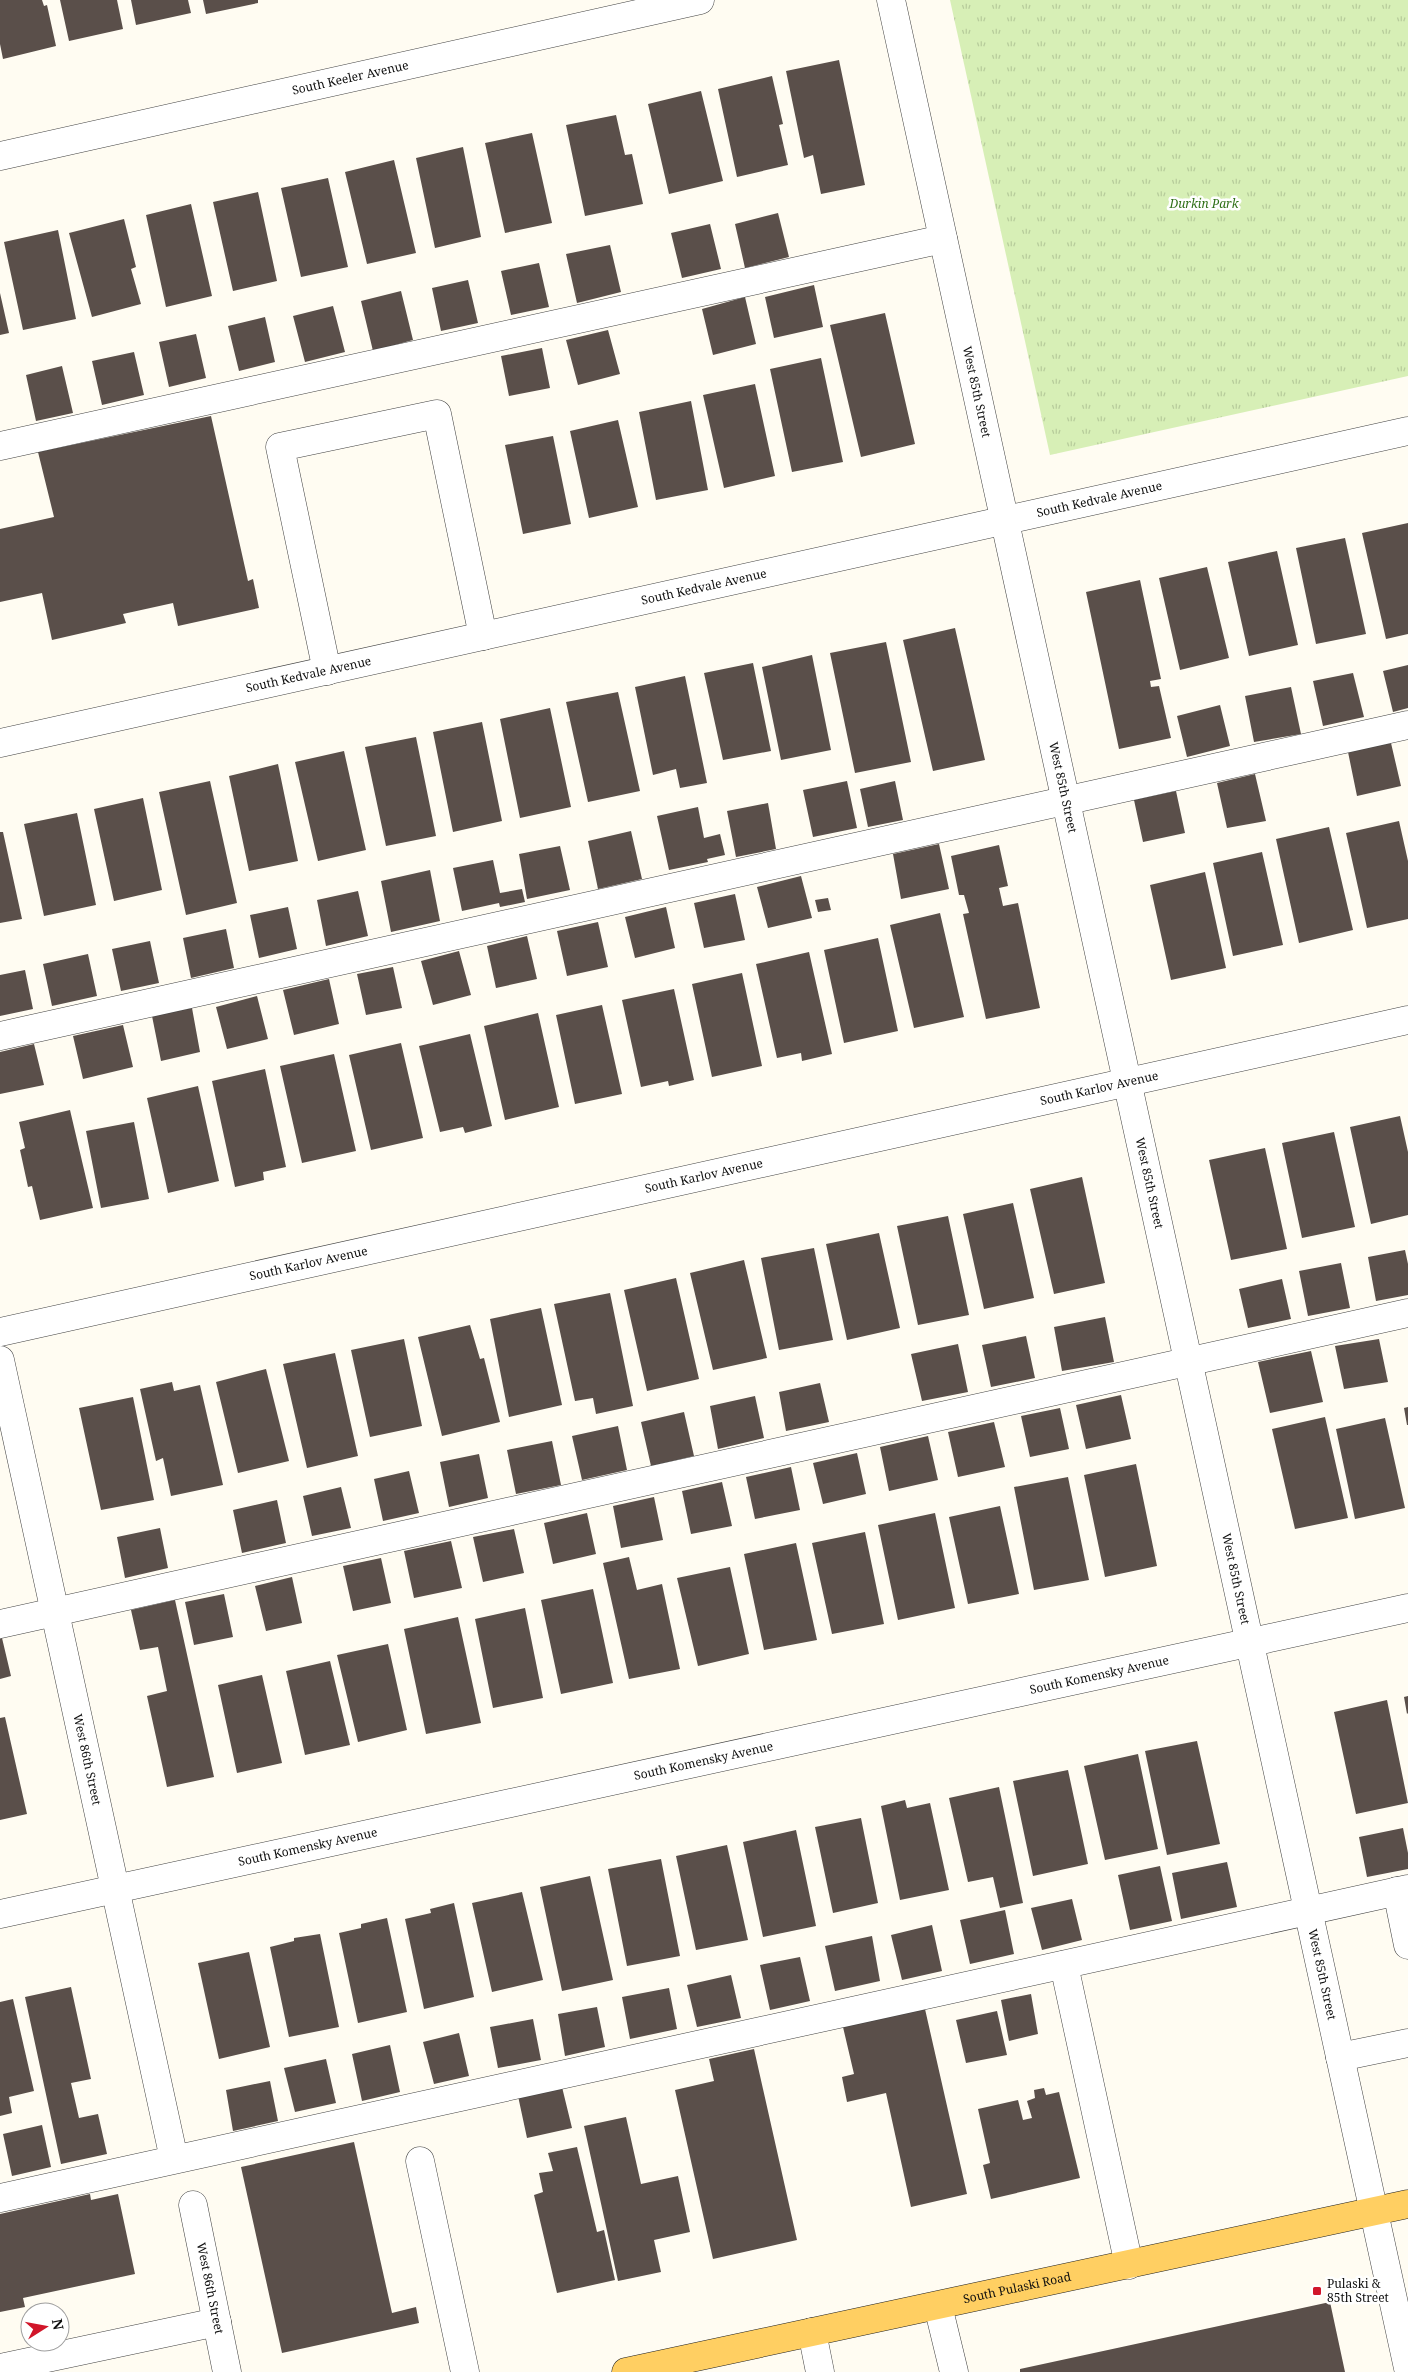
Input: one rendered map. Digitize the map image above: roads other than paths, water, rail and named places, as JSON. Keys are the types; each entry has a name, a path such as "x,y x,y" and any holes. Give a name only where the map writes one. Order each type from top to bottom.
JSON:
{"main road":[{"name":"South Pulaski Road","path":"626,2372 1408,2204"}],"street":[{"name":"South Keeler Avenue","path":"0,156 700,0"},
{"name":"West 85th Street","path":"891,0 1408,2368"},
{"path":"0,446 943,239"},
{"path":"327,671 280,447 437,414 483,636"},
{"name":"South Kedvale Avenue","path":"0,743 1408,432"},
{"path":"0,1036 1408,724"},
{"name":"South Karlov Avenue","path":"0,1332 1408,1020"},
{"path":"0,1624 1408,1313"},
{"name":"West 86th Street","path":"0,1360 174,2159"},
{"name":"South Komensky Avenue","path":"0,1914 1408,1608"},
{"path":"0,2198 1402,1890 1408,1945"},
{"path":"1064,1965 1129,2265"},
{"path":"1340,2057 1408,2044"},
{"path":"420,2161 465,2372"},
{"name":"West 86th Street","path":"193,2206 228,2372"},
{"path":"938,2306 954,2372"},
{"path":"0,2368 217,2322"},
{"path":"812,2332 820,2372"}],"place":[{"name":"Pulaski & 85th Street","path":"1317,2291"}],"park label":[{"name":"Durkin Park","path":"1204,204"}]}
